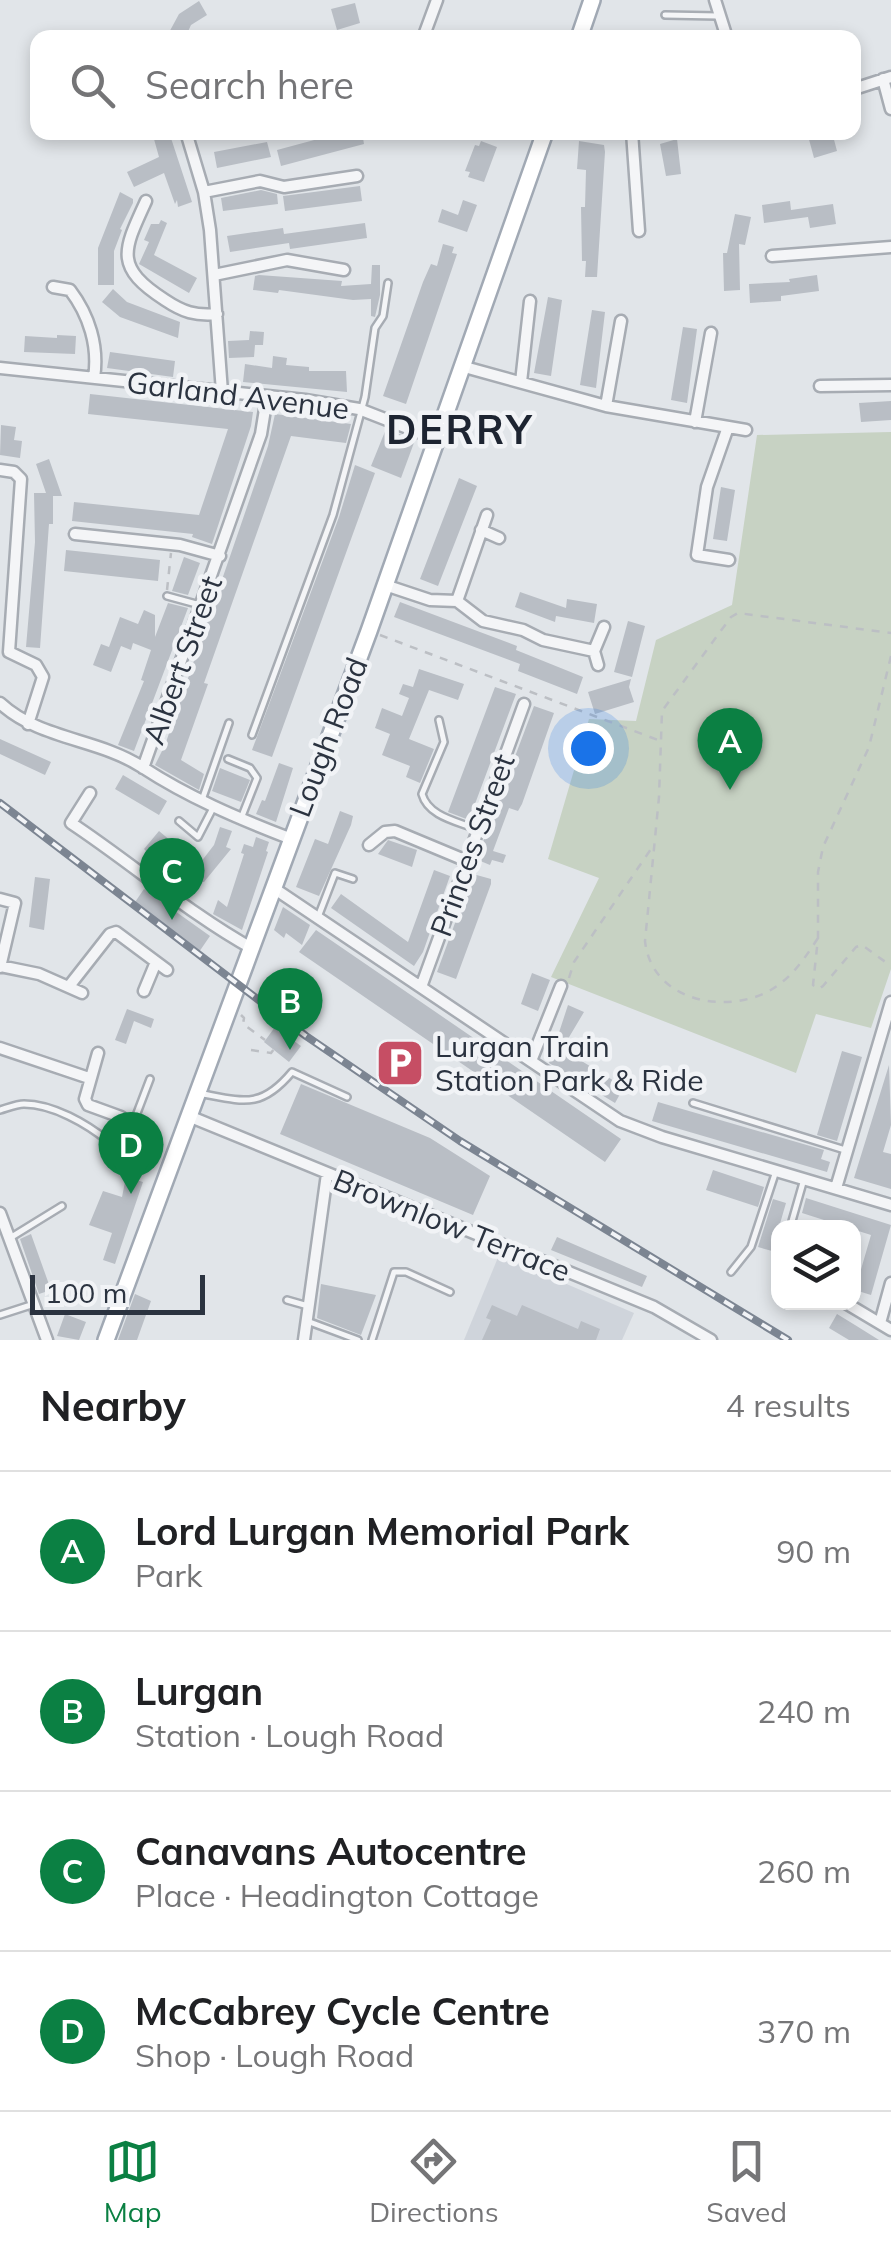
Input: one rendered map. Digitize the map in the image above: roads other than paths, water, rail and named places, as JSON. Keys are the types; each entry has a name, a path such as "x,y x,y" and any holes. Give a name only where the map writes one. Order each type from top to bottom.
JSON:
{"main road":[{"path":"582,30 592,0"},
{"name":"Lough Road","path":"106,1340 227,1030 289,838 369,631 542,140"}],"street":[{"path":"427,30 437,0"},
{"path":"715,0 724,30"},
{"path":"861,87 887,78 891,109"},
{"path":"188,140 204,192 222,392"},
{"path":"633,140 639,232"},
{"path":"204,192 260,181 284,187 357,176"},
{"path":"146,201 129,237 129,265 134,278 179,309 197,316 217,314"},
{"path":"772,256 891,247"},
{"path":"214,274 287,260 344,270"},
{"path":"53,287 70,290 80,304 92,336 94,378"},
{"path":"521,382 530,301"},
{"path":"606,406 622,321"},
{"path":"695,422 711,333"},
{"path":"462,366 606,406 746,430"},
{"name":"Garland Avenue","path":"0,368 359,410 436,439"},
{"path":"820,386 891,384"},
{"name":"Albert Street","path":"266,397 261,434 144,768 200,802 289,838"},
{"path":"728,426 707,487 697,555 729,560"},
{"path":"0,470 14,472 21,479 9,652 36,665 43,677 28,724"},
{"path":"457,602 486,515"},
{"path":"481,530 500,538"},
{"path":"74,534 172,544 220,556"},
{"path":"385,585 430,600 457,602 483,621 594,651"},
{"path":"598,666 594,651 604,627"},
{"path":"0,703 28,724 144,768"},
{"name":"Princes Street","path":"421,986 524,704"},
{"path":"90,794 71,823 127,860 206,923 253,949"},
{"path":"369,845 385,832 395,831 467,861"},
{"path":"272,887 599,1108 640,1130 891,1205"},
{"path":"0,899 15,903 0,966 39,974 82,992"},
{"path":"70,985 110,934 116,932 167,970"},
{"path":"144,991 156,962"},
{"path":"531,1061 561,986"},
{"path":"836,1188 888,1025 891,1002"},
{"path":"0,1048 89,1078"},
{"path":"98,1053 84,1093 88,1105 122,1117"},
{"name":"Brownlow Terrace","path":"191,1116 654,1307 711,1340"},
{"path":"304,1340 328,1174"},
{"path":"0,1213 48,1340"},
{"path":"857,1310 886,1327 891,1283"}],"lane":[{"path":"664,15 718,16"},
{"path":"252,735 332,514 365,397 375,328 384,316 388,282"},
{"path":"167,596 202,606"},
{"path":"439,720 444,742 422,794 424,802 430,809 478,830"},
{"path":"200,802 229,723"},
{"path":"228,759 250,768 257,778 241,819"},
{"path":"180,822 198,837 213,808"},
{"path":"318,917 335,873 353,879"},
{"path":"200,1094 248,1102 268,1097 292,1072 347,1096"},
{"path":"122,1117 134,1121 150,1079"},
{"path":"0,1110 24,1104 44,1108 88,1125 108,1140"},
{"path":"693,1104 848,1151"},
{"path":"731,1272 751,1246 776,1171"},
{"path":"792,1220 804,1179"},
{"path":"9,1238 22,1234 62,1206"},
{"path":"372,1340 394,1272 406,1272 450,1292"},
{"path":"287,1300 309,1306"},
{"path":"0,1315 34,1304"},
{"path":"307,1321 358,1340"}],"railway":[{"path":"0,803 306,1036 460,1141 788,1340"}],"place":[{"name":"Lord Lurgan Memorial Park","path":"730,790"},
{"name":"Canavans Autocentre","path":"172,920"},
{"name":"Lurgan","path":"290,1050"},
{"name":"Lurgan Train Station Park & Ride","path":"400,1063"},
{"name":"McCabrey Cycle Centre","path":"131,1194"}],"district":[{"name":"DERRY","path":"460,429"}]}
